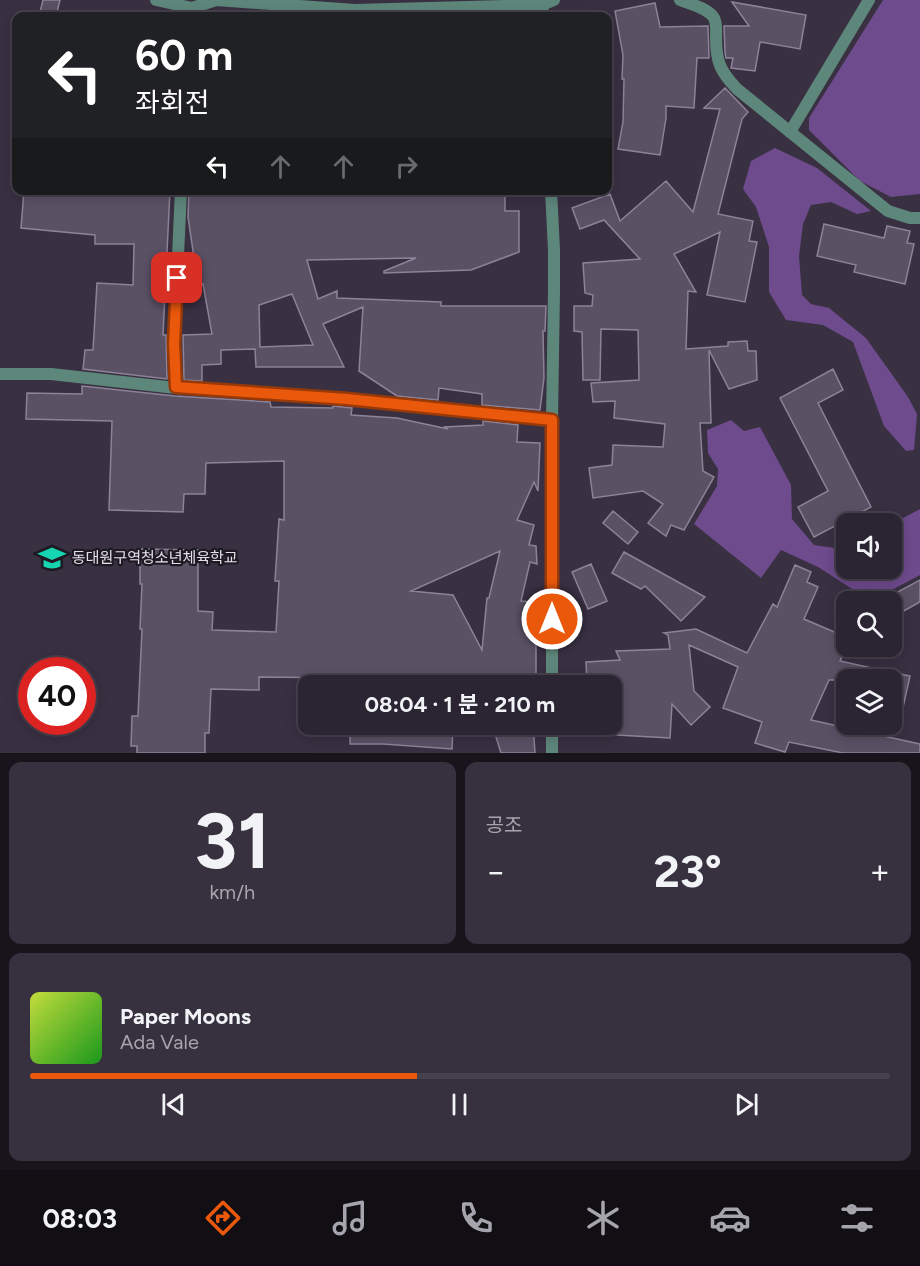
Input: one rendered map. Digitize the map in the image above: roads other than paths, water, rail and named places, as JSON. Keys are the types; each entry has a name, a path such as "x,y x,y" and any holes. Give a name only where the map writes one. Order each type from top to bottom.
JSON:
{"street":[{"path":"156,0 191,12 216,0 355,10 545,5"},
{"path":"680,0 707,11 713,17 716,26 718,62 724,76 737,89 888,211 910,218 920,218"},
{"path":"790,132 869,0"},
{"path":"176,387 174,344 181,195"},
{"path":"551,195 554,280 552,675"},
{"path":"0,374 51,374 176,387 347,399 552,420"},
{"path":"552,735 552,753"}],"place":[{"name":"동대원구역청소년체육학교","path":"52,558"}]}
